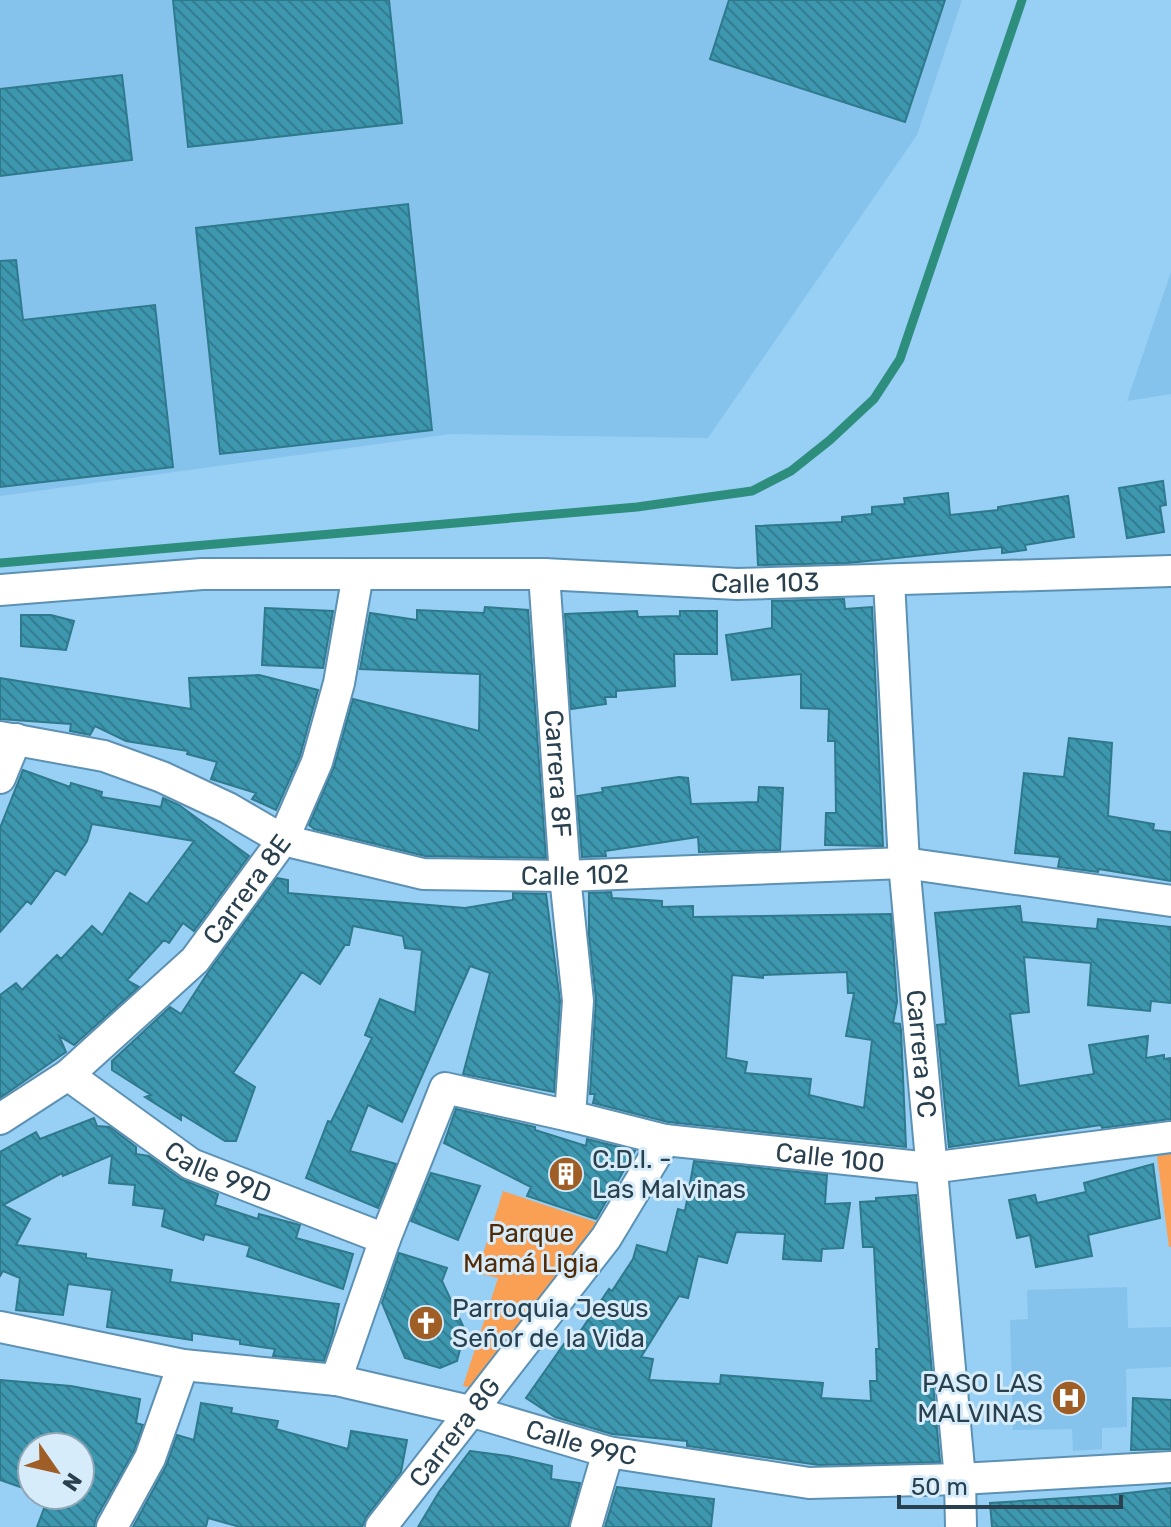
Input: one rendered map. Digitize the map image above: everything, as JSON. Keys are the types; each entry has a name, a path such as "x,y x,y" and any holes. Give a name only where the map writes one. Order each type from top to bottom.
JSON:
{"street":[{"name":"Calle 103","path":"0,590 202,574 544,574 737,584 1171,571"},
{"name":"Carrera 8E","path":"0,1119 68,1075 195,960 283,840 317,762 339,683 358,574"},
{"name":"Carrera 8F","path":"544,574 565,876 578,1001 570,1116"},
{"name":"Carrera 9C","path":"889,581 904,863 960,1479 961,1527"},
{"name":"Calle 102","path":"8,738 104,756 162,777 228,808 283,840 423,874 565,876 904,863 1171,901"},
{"path":"0,778 8,738"},
{"name":"Calle 99D","path":"68,1075 191,1164 385,1239"},
{"name":"Calle 100","path":"385,1239 445,1088 665,1140 930,1168 1171,1137"},
{"name":"Carrera 8G","path":"381,1527 606,1238 665,1140"},
{"path":"336,1380 385,1239"},
{"name":"Calle 99C","path":"0,1327 183,1365 336,1380 470,1411 608,1452 809,1483 960,1479 1171,1467"},
{"path":"112,1527 150,1458 183,1365"},
{"path":"586,1527 608,1452"}],"shaded area":[{"path":"0,0 962,0 917,135 708,438 451,434 0,496"},
{"path":"1171,272 1171,394 1127,401"},
{"name":"PASO LAS MALVINAS","path":"1127,1287 1128,1328 1171,1327 1171,1367 1126,1369 1127,1427 1102,1428 1102,1449 1073,1451 1072,1429 1013,1430 1010,1320 1028,1319 1027,1290"}],"green space":[{"path":"1171,1154 1171,1247 1169,1247 1157,1156"},
{"name":"Parque Mamá Ligia","path":"503,1191 602,1224 476,1389 463,1386 498,1278 477,1273"}],"building":[{"path":"173,0 389,0 402,123 188,147"},
{"path":"729,0 945,0 905,122 710,59"},
{"path":"122,75 132,160 0,176 0,89"},
{"path":"408,204 432,430 220,454 196,228"},
{"path":"16,260 23,320 155,305 173,467 0,487 0,261"},
{"path":"1163,481 1166,505 1160,506 1164,532 1127,538 1119,488"},
{"path":"948,493 950,515 998,510 998,507 1068,496 1074,537 1025,545 1026,550 1002,553 1002,547 848,563 758,565 756,526 842,522 842,517 872,514 872,507 905,504 904,498"},
{"path":"844,599 845,609 872,607 883,846 825,845 826,813 836,813 835,741 828,741 829,709 801,708 801,674 732,680 726,635 772,628 772,601"},
{"path":"485,607 528,610 546,858 425,856 314,829 309,825 334,767 353,699 479,731 480,674 360,669 370,613 417,620 417,610 484,613"},
{"path":"265,608 333,611 323,668 262,665"},
{"path":"637,611 638,617 680,616 680,611 717,611 717,654 674,654 675,686 616,691 616,697 605,697 606,704 571,709 565,614"},
{"path":"21,615 51,615 74,621 66,650 21,646"},
{"path":"259,675 318,690 300,756 276,810 252,799 256,793 211,779 217,762 187,754 188,751 126,741 95,726 90,735 70,731 71,724 0,719 0,678 191,709 189,678"},
{"path":"1069,738 1112,743 1108,816 1154,824 1153,830 1171,832 1171,881 1099,869 1098,872 1058,867 1060,857 1015,853 1024,773 1064,777"},
{"path":"23,770 70,787 71,783 102,792 101,797 161,807 163,798 179,805 249,856 194,931 183,923 169,943 164,940 127,980 139,987 74,1045 59,1036 66,1052 0,1098 0,995 16,983 22,990 57,955 61,959 92,926 102,935 130,893 147,904 194,841 92,824 87,841 65,875 56,870 31,904 27,901 0,932 0,828"},
{"path":"688,778 691,804 758,802 759,787 783,788 780,850 699,852 698,837 605,851 606,856 582,857 577,796 603,792 602,788"},
{"path":"277,878 288,880 288,893 465,908 513,900 513,893 546,894 560,1001 554,1092 463,1074 490,973 470,966 402,1122 368,1105 350,1151 396,1164 378,1208 306,1178 328,1121 331,1122 372,1038 365,1035 380,999 415,1013 422,950 405,948 403,936 353,926 349,945 345,945 320,984 302,972 233,1073 255,1087 236,1141 225,1141 181,1114 181,1120 145,1097 151,1095 112,1070 112,1061 170,1007 181,1014"},
{"path":"611,892 612,898 662,901 662,907 693,906 693,917 891,914 897,1002 893,1023 900,1024 901,1030 906,1147 668,1122 593,1103 595,1094 590,1094 596,999 589,937 589,893","holes":["847,972 848,993 854,993 846,1036 872,1040 864,1108 809,1095 811,1079 745,1073 747,1062 726,1058 732,975 763,978 763,975"]},
{"path":"1020,906 1022,922 1097,929 1098,919 1171,927 1171,1003 1151,1001 1150,1011 1088,1005 1091,963 1024,957 1029,1012 1010,1014 1019,1086 1094,1074 1089,1045 1148,1036 1146,1058 1164,1055 1164,1059 1171,1058 1171,1119 1102,1128 1101,1125 949,1147 937,1025 946,1024 935,913"},
{"name":"C.D.I. - Las Malvinas","path":"456,1109 535,1127 535,1130 586,1146 587,1139 635,1151 596,1219 527,1196 531,1187 444,1143"},
{"path":"94,1118 97,1126 110,1127 136,1147 136,1154 149,1156 181,1179 218,1194 215,1205 258,1219 259,1214 300,1225 296,1238 353,1254 343,1289 247,1256 250,1246 205,1234 203,1240 162,1226 165,1209 133,1205 135,1185 109,1183 112,1155 63,1176 62,1173 3,1205 30,1219 16,1245 172,1270 170,1282 339,1304 324,1361 273,1356 275,1349 240,1344 240,1340 192,1333 192,1340 107,1327 112,1290 68,1284 63,1315 16,1310 20,1278 3,1271 0,1276 0,1152 36,1132 40,1139"},
{"path":"694,1161 827,1175 825,1204 850,1203 843,1248 822,1249 821,1261 783,1259 785,1234 736,1232 727,1263 698,1256 688,1298 679,1296 641,1357 653,1359 649,1380 720,1384 721,1375 823,1383 821,1398 871,1401 870,1381 877,1381 876,1349 879,1349 874,1247 863,1247 860,1202 916,1195 940,1462 819,1465 687,1446 687,1441 612,1434 555,1417 526,1398 564,1344 569,1348 609,1289 612,1291 633,1259 637,1245 667,1253 678,1209 685,1211"},
{"path":"1153,1164 1160,1218 1088,1235 1092,1256 1036,1267 1030,1235 1017,1238 1009,1200 1035,1195 1037,1203 1086,1192 1084,1183"},
{"path":"431,1173 480,1186 458,1240 411,1221"},
{"path":"399,1253 447,1268 442,1281 465,1330 457,1361 440,1368 405,1358 382,1303"},
{"path":"0,1380 71,1386 140,1399 136,1423 143,1425 134,1451 96,1518 94,1527 37,1527 43,1511 96,1511 96,1431 16,1431 16,1486 0,1480"},
{"path":"1133,1398 1171,1400 1171,1449 1131,1450"},
{"path":"201,1403 232,1408 231,1413 278,1421 276,1429 348,1449 351,1431 407,1440 401,1472 362,1527 240,1527 208,1518 206,1527 133,1527 166,1466 177,1435 194,1440"},
{"path":"470,1451 552,1466 551,1479 580,1483 568,1527 418,1527 439,1492"},
{"path":"617,1487 714,1499 711,1527 605,1527"},
{"path":"1171,1488 1171,1527 992,1527 990,1503"}],"waterway":[{"path":"0,563 637,507 752,491 791,471 874,399 900,359 1022,0"}],"place":[{"name":"C.D.I. - Las Malvinas","path":"566,1174"},
{"name":"Parroquia Jesus Señor de la Vida","path":"426,1323"},
{"name":"PASO LAS MALVINAS","path":"1069,1398"}]}
